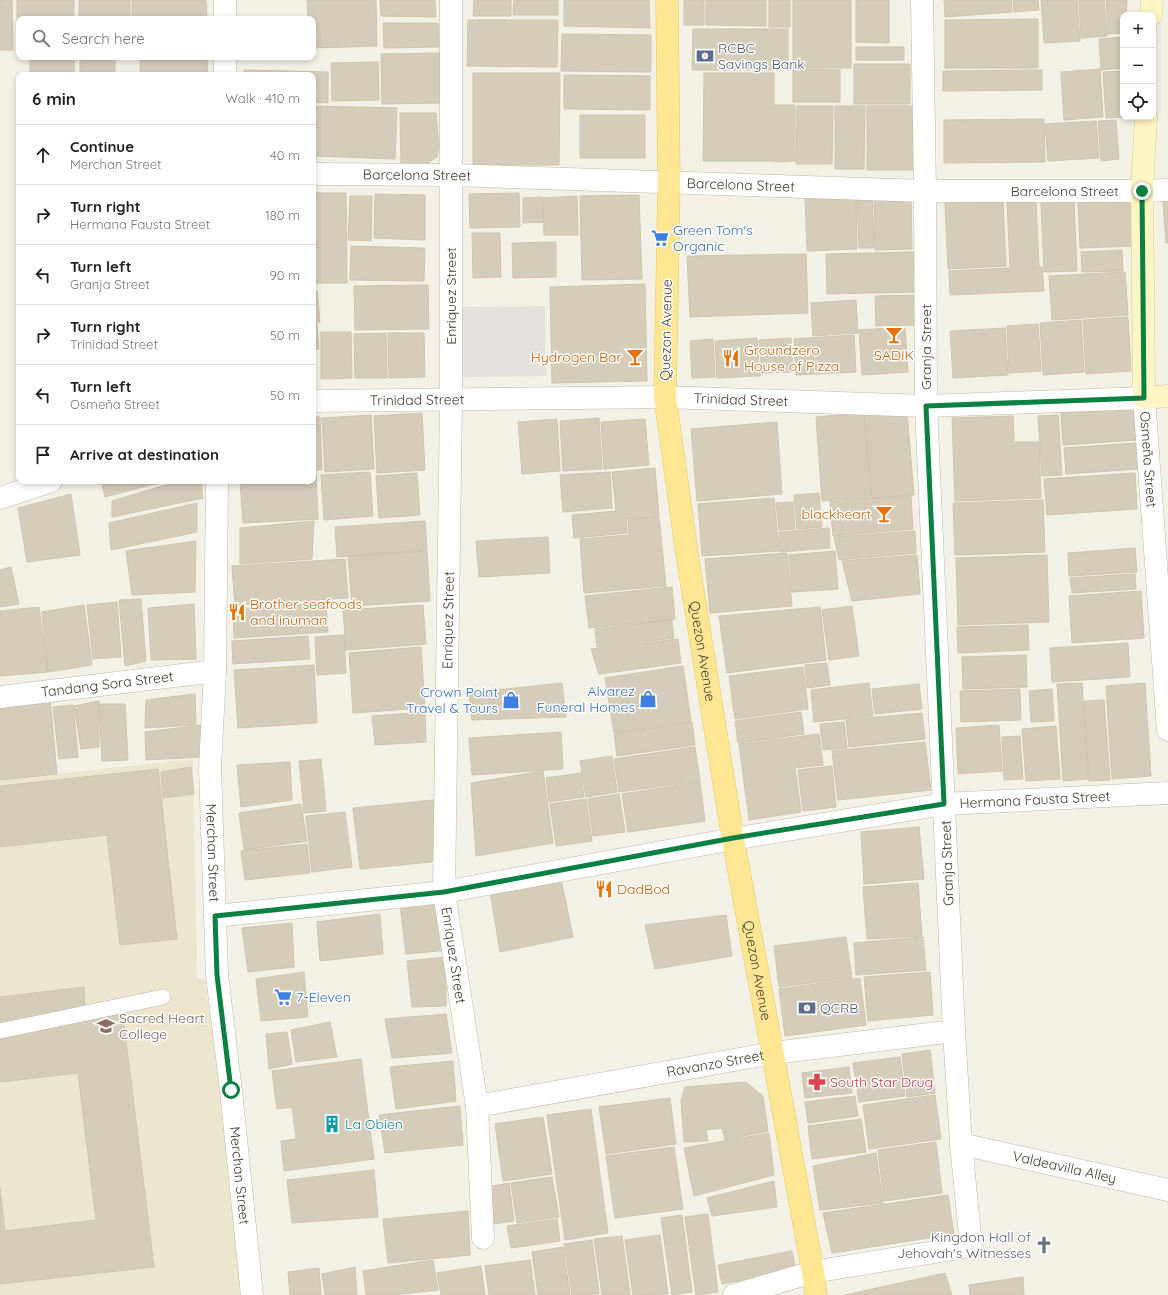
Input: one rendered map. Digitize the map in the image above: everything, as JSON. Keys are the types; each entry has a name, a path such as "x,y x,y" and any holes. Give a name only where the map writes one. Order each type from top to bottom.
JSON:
{"main road":[{"name":"Quezon Avenue","path":"667,0 669,183 666,397 688,561 733,838 816,1295"}],"street":[{"path":"225,0 225,16"},
{"name":"Enriquez Street","path":"451,0 451,400 444,892 477,1106 483,1238"},
{"name":"Granja Street","path":"813,1272 971,1246 961,1144 954,1031 926,406 922,0"},
{"path":"1151,12 1152,0"},
{"path":"225,60 225,72"},
{"name":"Osmeña Street","path":"1146,120 1142,191 1144,398 1168,730"},
{"name":"Barcelona Street","path":"316,174 451,175 925,191 1168,190"},
{"name":"Trinidad Street","path":"316,401 666,397 926,406 1168,396"},
{"path":"0,498 42,484"},
{"name":"Merchan Street","path":"217,484 215,671 210,768 217,975 231,1090 252,1295"},
{"name":"Tandang Sora Street","path":"0,697 215,671"},
{"name":"Hermana Fausta Street","path":"215,916 444,892 733,838 944,804 1168,793"},
{"name":"Ravanzo Street","path":"477,1106 773,1053 954,1031"},
{"name":"Valdeavilla Alley","path":"961,1144 1168,1190"},
{"path":"734,1295 813,1272"}],"lane":[{"path":"0,1031 163,997"}],"shaded area":[{"path":"545,306 546,376 460,377 459,307"},
{"name":"Sacred Heart College","path":"193,759 197,977 212,983 205,984 253,1295 0,1295 0,780"}],"building":[{"path":"0,0 12,0 13,50 0,50"},
{"path":"17,0 74,0 74,16 17,16"},
{"path":"79,0 130,0 130,16 79,16"},
{"path":"132,0 206,0 207,16 132,16"},
{"path":"307,0 376,0 377,46 316,48 316,16 308,16"},
{"path":"380,0 435,0 436,17 381,16"},
{"path":"474,0 511,0 511,16 473,16"},
{"path":"514,0 558,0 558,15 513,15"},
{"path":"564,0 649,0 650,28 564,26"},
{"path":"684,0 704,0 704,25 684,25"},
{"path":"706,0 766,0 766,26 706,25"},
{"path":"769,0 790,0 790,27 769,27"},
{"path":"793,0 851,0 851,68 793,68"},
{"path":"856,0 889,0 889,43 856,42"},
{"path":"944,0 1011,0 1012,12 945,17"},
{"path":"1013,0 1038,0 1039,10 1014,12"},
{"path":"1041,0 1077,0 1080,41 1044,43"},
{"path":"1079,0 1104,0 1107,36 1081,38"},
{"path":"1106,0 1127,0 1126,12 1120,12 1120,33 1108,34"},
{"path":"1038,19 1038,68 945,68 945,20"},
{"path":"468,20 558,20 557,67 467,66"},
{"path":"383,23 438,23 439,47 384,48"},
{"path":"693,29 788,29 788,70 692,70"},
{"path":"562,34 651,35 651,72 561,71"},
{"path":"1120,37 1120,68 1101,70 1099,39"},
{"path":"856,47 904,47 904,60 856,60"},
{"path":"440,53 440,103 382,104 381,54"},
{"path":"30,60 74,60 74,72 30,72"},
{"path":"80,60 115,60 115,72 80,72"},
{"path":"140,60 208,60 207,72 140,72"},
{"path":"378,62 379,100 332,101 331,63"},
{"path":"854,64 910,64 910,104 854,104"},
{"path":"793,69 840,70 840,102 793,102"},
{"path":"1100,69 1103,117 1064,120 1061,72"},
{"path":"244,70 328,72 328,103 316,102 316,72 244,72"},
{"path":"1042,70 1042,90 943,91 943,71"},
{"path":"1120,71 1120,117 1106,118 1103,72"},
{"path":"473,73 560,73 559,165 473,165"},
{"path":"704,73 774,73 774,161 703,161"},
{"path":"564,75 650,76 650,110 564,109"},
{"path":"775,105 795,105 795,161 775,162"},
{"path":"316,106 397,108 395,159 316,156"},
{"path":"797,106 833,106 832,164 796,164"},
{"path":"835,106 865,106 864,169 835,169"},
{"path":"867,106 915,106 915,170 867,170"},
{"path":"400,113 436,113 439,146 437,157 423,166 401,164"},
{"path":"580,115 645,115 645,158 580,158"},
{"path":"1044,119 1045,162 944,163 944,120"},
{"path":"1116,120 1119,159 1101,161 1098,121"},
{"path":"1096,121 1099,158 1048,161 1045,124"},
{"path":"316,193 346,193 347,283 316,283"},
{"path":"519,193 520,227 470,228 469,194"},
{"path":"375,194 425,195 425,240 374,238"},
{"path":"856,194 857,249 807,251 805,196"},
{"path":"872,194 874,248 859,248 857,195"},
{"path":"639,195 642,279 582,280 580,196"},
{"path":"911,195 912,249 875,250 874,196"},
{"path":"350,196 372,196 371,241 348,240"},
{"path":"577,196 578,235 544,235 543,198"},
{"path":"542,197 543,222 523,223 523,198"},
{"path":"1036,200 1039,267 1042,267 1044,291 950,295 949,271 1010,268 1007,201"},
{"path":"1003,201 1006,266 948,269 945,203"},
{"path":"1133,201 1135,246 1080,248 1078,203"},
{"path":"1168,201 1168,243 1166,243 1163,202"},
{"path":"1074,202 1077,271 1044,272 1041,203"},
{"path":"472,233 500,233 501,277 473,278"},
{"path":"556,242 556,277 513,278 512,243"},
{"path":"351,246 425,248 424,281 350,280"},
{"path":"1122,250 1123,271 1082,272 1081,252"},
{"path":"916,252 917,292 827,294 826,254"},
{"path":"806,254 808,313 690,317 687,256"},
{"path":"1125,272 1128,315 1052,320 1049,276"},
{"path":"645,284 647,381 552,383 550,287"},
{"path":"428,285 429,329 355,330 354,286"},
{"path":"316,291 317,291 320,322 316,322"},
{"path":"916,295 917,325 876,326 875,296"},
{"path":"856,300 858,333 813,336 811,303"},
{"path":"1128,317 1131,371 1086,374 1083,320"},
{"path":"1081,320 1084,372 1043,375 1040,323"},
{"path":"316,324 317,324 319,349 316,350"},
{"path":"1038,324 1041,371 1009,373 1007,326"},
{"path":"905,327 908,372 862,375 859,330"},
{"path":"1005,328 1008,375 953,378 950,331"},
{"path":"321,332 351,332 352,378 321,379"},
{"path":"386,333 387,378 355,378 354,334"},
{"path":"388,333 424,333 425,377 389,378"},
{"path":"854,335 856,372 796,375 794,339"},
{"path":"757,338 760,376 717,378 715,341"},
{"path":"791,338 793,372 762,373 759,340"},
{"path":"713,339 715,377 692,378 690,341"},
{"path":"1134,409 1136,440 1063,445 1061,413"},
{"path":"422,413 425,470 377,473 374,416"},
{"path":"864,413 871,498 822,501 816,417"},
{"path":"907,413 914,495 872,498 865,416"},
{"path":"371,415 374,469 325,472 322,418"},
{"path":"1058,415 1062,475 1042,476 1038,416"},
{"path":"1013,416 1014,442 1039,442 1041,498 955,501 952,418"},
{"path":"316,417 320,417 322,470 316,470"},
{"path":"599,418 602,469 563,471 560,421"},
{"path":"557,419 560,471 522,474 518,422"},
{"path":"645,419 649,465 604,469 601,422"},
{"path":"777,422 782,494 697,501 691,429"},
{"path":"1137,443 1139,469 1066,474 1064,448"},
{"path":"655,468 659,516 626,519 627,533 574,538 572,515 616,511 612,472"},
{"path":"370,472 373,516 324,520 321,475"},
{"path":"610,472 612,508 563,512 560,475"},
{"path":"316,473 318,519 243,523 240,484 316,484"},
{"path":"417,473 420,515 379,518 376,476"},
{"path":"1135,473 1137,509 1047,515 1044,479"},
{"path":"102,484 155,484 105,497"},
{"path":"169,484 201,484 203,498 112,517 112,501"},
{"path":"819,493 822,527 797,529 794,495"},
{"path":"71,494 80,555 27,562 18,508"},
{"path":"911,496 913,529 833,536 830,502"},
{"path":"774,498 779,551 702,556 698,504"},
{"path":"1043,500 1045,552 955,555 953,503"},
{"path":"793,502 795,529 779,530 776,503"},
{"path":"197,503 197,532 111,550 109,523"},
{"path":"659,517 666,586 584,593 580,539 629,535 628,520"},
{"path":"314,521 312,559 240,564 240,528"},
{"path":"425,521 427,550 337,557 335,527"},
{"path":"829,528 830,548 780,552 779,532"},
{"path":"915,531 916,553 839,560 834,537"},
{"path":"548,537 550,573 479,577 476,541"},
{"path":"196,541 195,592 132,595 126,551"},
{"path":"1135,548 1137,572 1069,576 1068,553"},
{"path":"427,551 430,601 352,606 348,556"},
{"path":"835,551 838,589 792,592 789,555"},
{"path":"787,553 792,606 710,613 705,559"},
{"path":"917,555 920,594 852,601 842,561"},
{"path":"1047,555 1049,622 958,625 956,558"},
{"path":"345,559 348,598 235,605 232,566"},
{"path":"11,567 19,604 0,607 0,570"},
{"path":"1135,574 1136,589 1072,593 1070,578"},
{"path":"672,587 675,619 589,628 585,596"},
{"path":"1141,591 1144,638 1072,643 1069,596"},
{"path":"141,599 146,661 125,666 119,600"},
{"path":"117,602 121,657 93,659 87,605"},
{"path":"326,603 328,632 234,638 233,609"},
{"path":"194,604 196,659 151,660 148,608"},
{"path":"84,605 92,665 48,672 42,612"},
{"path":"423,605 426,644 346,650 343,610"},
{"path":"852,606 859,656 829,660 822,610"},
{"path":"39,607 48,672 0,676 0,611"},
{"path":"820,607 826,660 727,673 719,616"},
{"path":"672,620 674,638 597,647 595,629"},
{"path":"1028,625 1029,650 958,653 957,627"},
{"path":"344,635 346,673 317,675 315,637"},
{"path":"308,636 310,659 233,664 232,641"},
{"path":"678,639 681,663 599,674 591,649"},
{"path":"1128,643 1130,677 1052,682 1050,648"},
{"path":"421,647 425,708 353,713 349,653"},
{"path":"1026,655 1027,687 963,689 962,657"},
{"path":"827,663 830,685 807,688 805,665"},
{"path":"314,665 317,723 238,728 234,670"},
{"name":"Alvarez Funeral Homes","path":"683,666 691,721 614,733 605,678"},
{"path":"803,667 808,709 735,719 729,676"},
{"path":"562,683 566,717 472,720 469,693"},
{"path":"869,683 873,716 814,722 811,690"},
{"path":"1082,683 1088,779 1063,781 1057,684"},
{"path":"1145,683 1151,776 1112,779 1106,686"},
{"path":"919,684 922,709 875,714 872,689"},
{"path":"1020,689 1021,720 961,722 960,691"},
{"path":"1052,689 1054,721 1031,722 1029,691"},
{"path":"195,694 196,725 145,728 146,700"},
{"path":"50,698 57,774 0,780 0,706"},
{"path":"1104,700 1110,780 1089,781 1084,701"},
{"path":"99,701 99,747 81,749 74,706"},
{"path":"99,704 125,704 128,760 102,761"},
{"path":"73,705 78,757 59,759 53,707"},
{"path":"425,712 426,742 375,745 372,716"},
{"path":"801,712 804,734 738,743 735,721"},
{"path":"922,713 925,739 849,747 846,720"},
{"path":"692,722 695,745 617,756 614,734"},
{"path":"844,722 847,748 823,750 820,724"},
{"path":"202,725 203,757 146,760 145,732"},
{"path":"999,725 1002,771 958,774 956,728"},
{"path":"1056,726 1060,779 1026,781 1022,729"},
{"path":"561,732 563,769 472,775 469,738"},
{"path":"819,734 823,765 795,768 801,812 749,820 739,744"},
{"path":"1020,736 1023,779 1004,780 1002,737"},
{"path":"925,742 931,790 838,800 832,751"},
{"path":"695,747 700,781 619,792 614,759"},
{"path":"612,756 617,792 586,797 580,761"},
{"path":"321,759 326,811 304,813 299,761"},
{"path":"290,762 292,800 241,807 237,765"},
{"path":"832,766 836,807 803,811 798,770"},
{"path":"191,767 194,794 163,798 161,772"},
{"path":"158,769 177,939 120,945 107,835 0,847 0,786"},
{"path":"543,771 553,843 476,856 471,783"},
{"path":"581,773 584,797 549,802 546,778"},
{"path":"700,782 705,821 628,832 622,794"},
{"path":"619,794 625,832 593,836 588,799"},
{"path":"586,799 592,841 556,846 550,804"},
{"path":"434,800 440,851 431,862 360,869 353,808"},
{"path":"301,804 307,841 244,850 239,813"},
{"path":"345,812 352,867 312,872 306,816"},
{"path":"919,827 924,879 864,884 861,832"},
{"path":"307,844 310,873 245,880 241,851"},
{"path":"561,879 573,937 500,952 490,891"},
{"path":"918,883 922,936 867,939 863,887"},
{"path":"443,901 448,950 406,954 400,904"},
{"path":"380,914 383,954 320,961 317,922"},
{"path":"726,915 732,956 655,969 645,925"},
{"path":"292,923 294,967 248,972 242,928"},
{"path":"846,937 852,978 779,987 774,946"},
{"path":"923,937 926,970 856,975 854,943"},
{"path":"446,957 446,1006 412,1007 407,961"},
{"path":"304,972 308,1017 261,1021 256,979"},
{"path":"930,972 933,1015 868,1021 864,977"},
{"path":"860,978 866,1025 785,1036 779,989"},
{"path":"84,987 85,1011 122,1008 154,1267 0,1284 0,1188 5,1231 96,1220 78,1073 0,1082 0,997"},
{"path":"446,1014 452,1053 392,1058 385,1019"},
{"path":"330,1022 337,1057 296,1062 291,1030"},
{"path":"287,1032 292,1064 269,1069 266,1034"},
{"path":"930,1050 935,1093 907,1097 902,1054"},
{"path":"900,1057 905,1096 859,1102 853,1063"},
{"name":"La Obien","path":"361,1059 374,1159 284,1171 281,1141 296,1139 292,1107 277,1109 272,1071"},
{"path":"453,1061 456,1101 396,1109 390,1067"},
{"path":"849,1067 852,1093 805,1098 802,1073"},
{"path":"746,1082 763,1096 768,1131 725,1140 722,1128 706,1130 708,1141 684,1142 681,1101 685,1087"},
{"path":"935,1095 941,1139 869,1149 863,1105"},
{"path":"855,1096 858,1116 808,1123 805,1102"},
{"path":"670,1098 676,1144 606,1154 599,1107"},
{"path":"460,1106 463,1145 385,1153 379,1115"},
{"path":"591,1109 608,1233 565,1240 547,1115"},
{"path":"543,1117 552,1174 503,1181 495,1124"},
{"path":"861,1119 866,1152 812,1159 808,1126"},
{"path":"769,1133 774,1175 694,1196 684,1148"},
{"path":"936,1142 942,1193 884,1201 878,1150"},
{"path":"674,1147 683,1209 615,1218 606,1156"},
{"path":"876,1153 883,1203 820,1210 813,1166"},
{"path":"374,1170 378,1217 292,1223 287,1180"},
{"path":"552,1177 559,1217 517,1223 511,1183"},
{"path":"774,1181 777,1207 712,1216 707,1198"},
{"path":"509,1183 514,1221 493,1224 488,1187"},
{"path":"948,1195 954,1234 832,1253 823,1213"},
{"path":"468,1211 470,1255 388,1263 383,1219"},
{"path":"708,1214 718,1292 696,1295 685,1217"},
{"path":"682,1215 692,1292 672,1295 661,1218"},
{"path":"557,1219 560,1241 511,1248 507,1226"},
{"path":"660,1235 668,1294 633,1295 625,1240"},
{"path":"622,1236 630,1295 602,1295 594,1239"},
{"path":"592,1240 599,1294 572,1295 564,1244"},
{"path":"563,1247 570,1295 538,1295 532,1252"},
{"path":"792,1251 796,1270 722,1284 718,1265"},
{"path":"433,1260 438,1290 394,1295 366,1295 363,1271"},
{"path":"530,1260 535,1295 489,1295 485,1266"},
{"path":"481,1266 485,1295 441,1295 437,1273"},
{"path":"355,1267 357,1295 325,1295 322,1274"},
{"path":"319,1268 321,1295 290,1295 288,1272"},
{"path":"945,1273 952,1295 845,1295"},
{"path":"1023,1277 1024,1295 970,1295 969,1285"}],"place":[{"name":"RCBC Savings Bank","path":"705,56"},
{"name":"Green Tom's Organic","path":"660,238"},
{"name":"SADIK","path":"894,335"},
{"name":"Hydrogen Bar","path":"635,357"},
{"name":"Groundzero House of Pizza","path":"731,358"},
{"name":"blackheart","path":"884,514"},
{"name":"Brother seafoods and inuman","path":"237,612"},
{"name":"Alvarez Funeral Homes","path":"648,699"},
{"name":"Crown Point Travel & Tours","path":"511,700"},
{"name":"DadBod","path":"604,889"},
{"name":"7-Eleven","path":"283,997"},
{"name":"QCRB","path":"807,1008"},
{"name":"Sacred Heart College","path":"106,1026"},
{"name":"South Star Drug","path":"817,1082"},
{"name":"La Obien","path":"332,1124"},
{"name":"Kingdon Hall of Jehovah's Witnesses","path":"1044,1245"}],"route":[{"path":"231,1090 217,975 215,916 444,892 733,838 944,804 926,406 1144,398 1142,191"}]}
